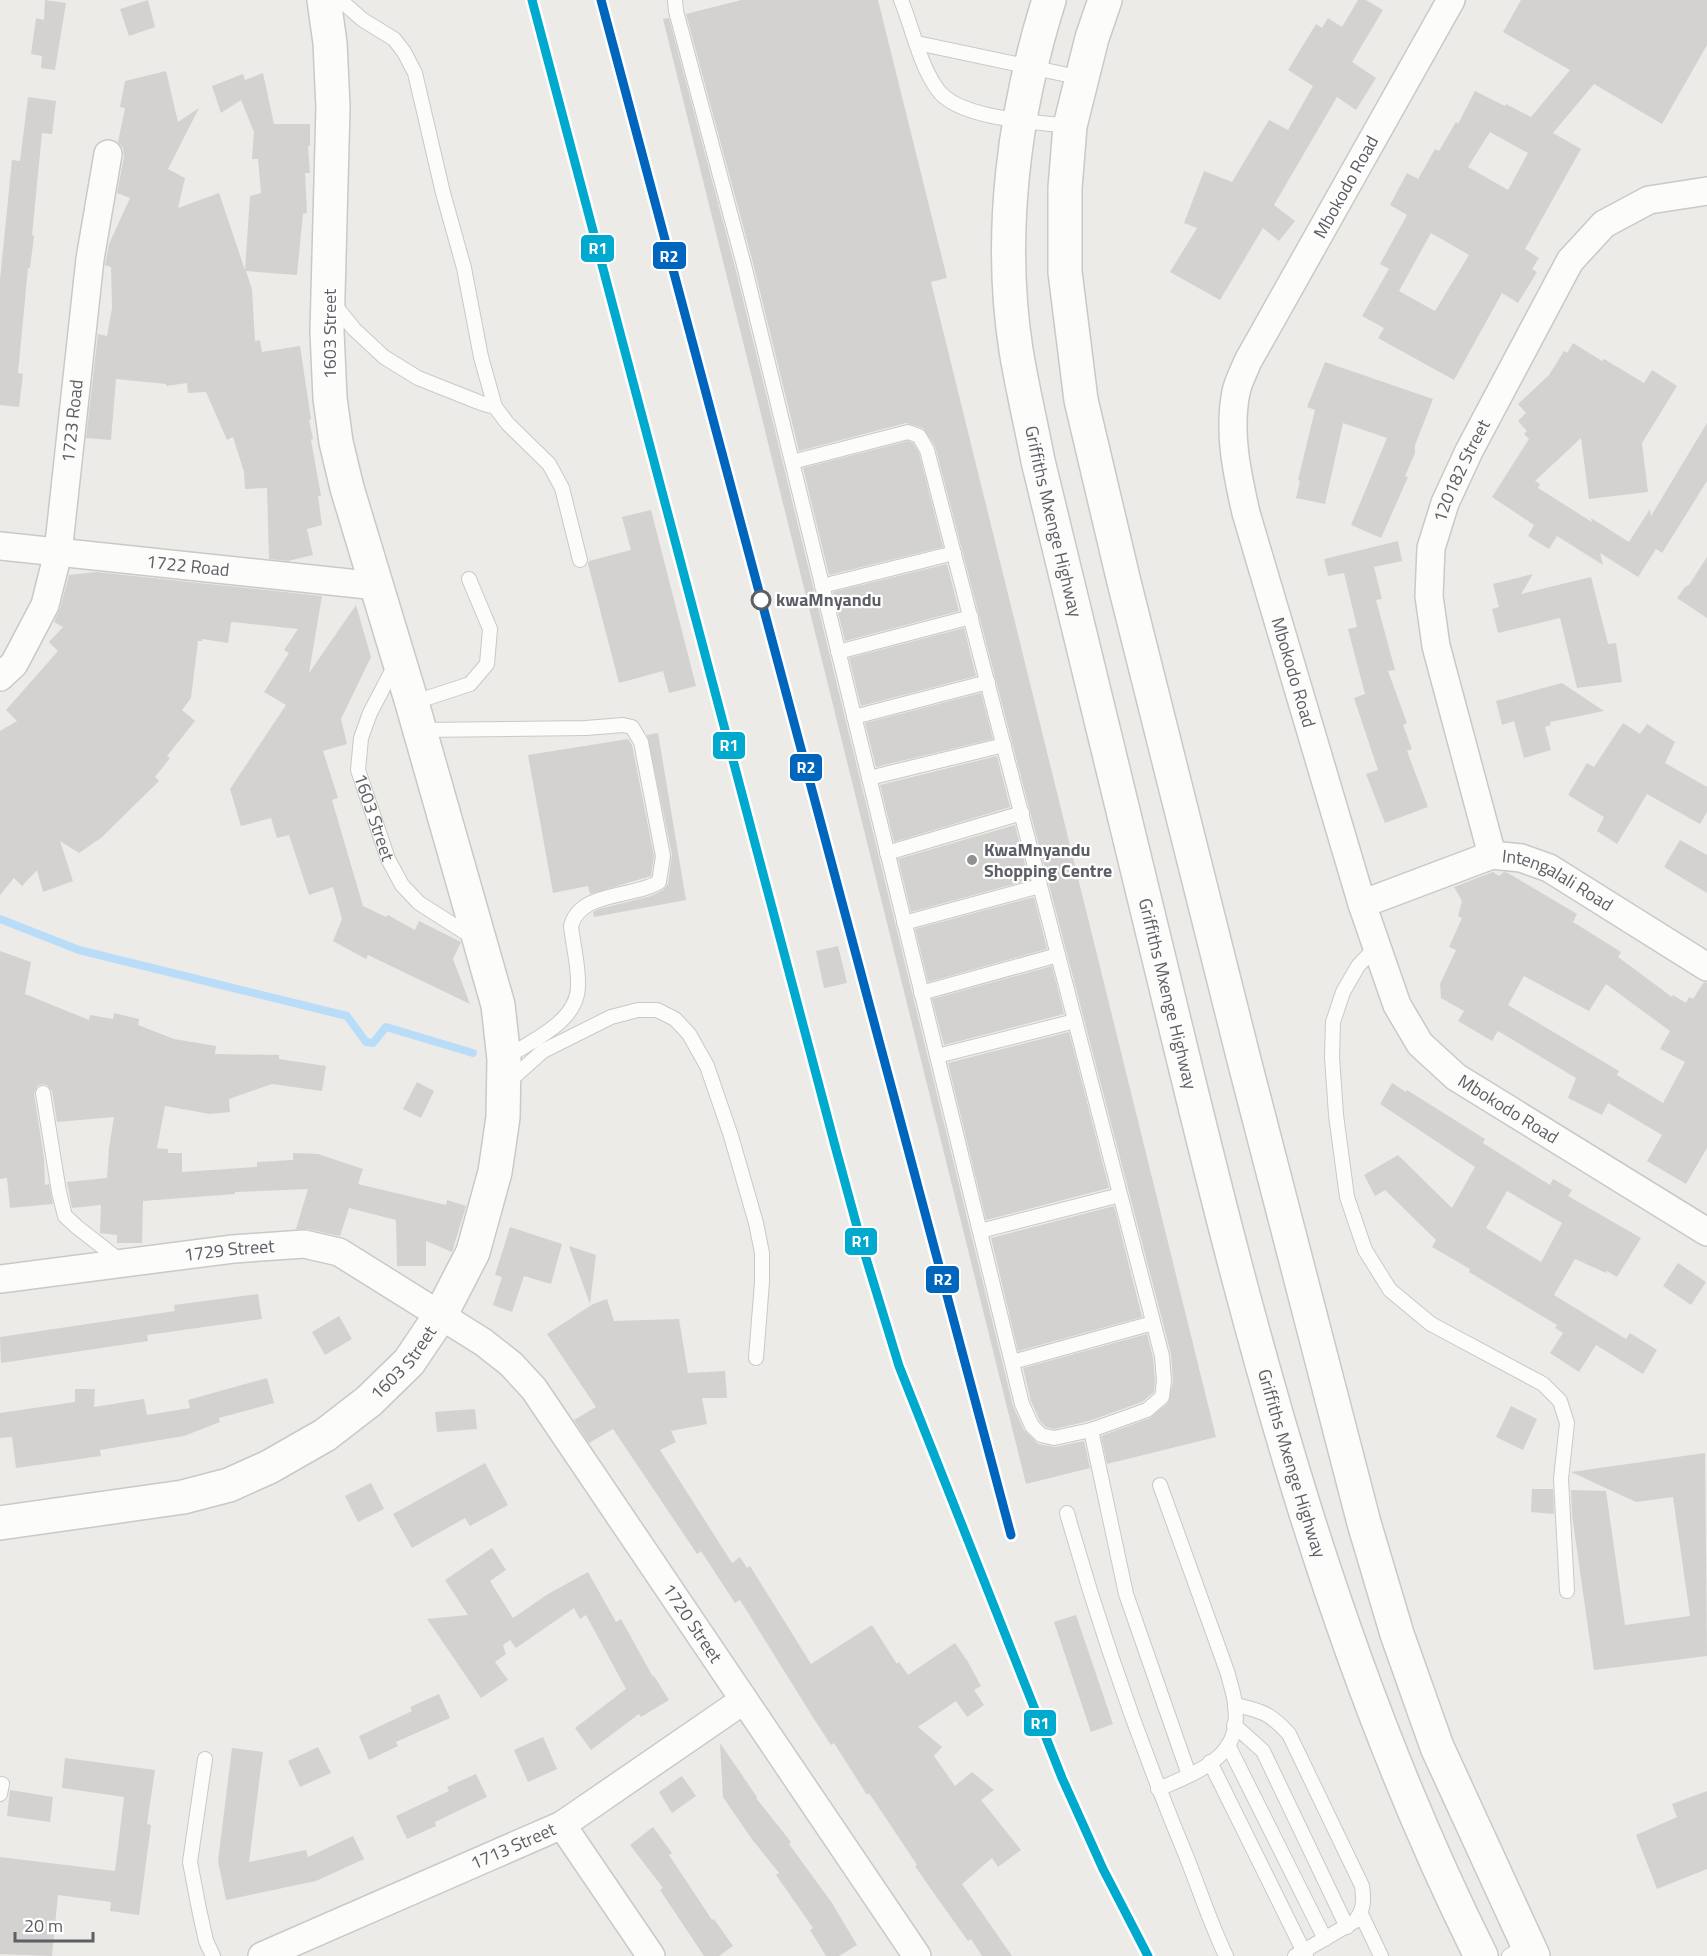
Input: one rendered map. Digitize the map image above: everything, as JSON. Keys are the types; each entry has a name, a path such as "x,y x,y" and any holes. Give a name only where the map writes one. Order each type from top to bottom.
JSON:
{"street":[{"name":"1603 Street","path":"0,1523 183,1497 230,1485 270,1467 325,1435 369,1401 409,1362 440,1316 473,1252 492,1183 503,1117 504,1073 498,1005 416,716 347,488 336,442 330,399 327,332 330,299 333,107 330,43 324,0"},
{"name":"Griffiths Mxenge Highway","path":"1049,0 1031,66 1020,120 1013,174 1009,259 1016,349 1041,473 1223,1225 1314,1543 1370,1704 1411,1807 1481,1956"},
{"path":"1106,0 1092,38 1070,126 1065,188 1065,272 1081,400 1124,582 1340,1435 1397,1634 1437,1747 1523,1952"},
{"name":"Mbokodo Road","path":"1451,0 1248,361 1236,390 1233,430 1236,469 1246,513 1362,904 1397,1005 1420,1044 1456,1077 1707,1232"},
{"name":"1723 Road","path":"0,677 14,664 45,605 58,553 90,259 108,154"},
{"name":"120182 Street","path":"1492,855 1436,646 1429,596 1431,549 1445,502 1469,451 1570,261 1604,224 1649,200 1707,191"},
{"name":"1722 Road","path":"0,546 377,586"},
{"name":"Intengalali Road","path":"1362,904 1492,855 1521,858 1549,868 1707,967"},
{"name":"1729 Street","path":"0,1279 233,1249 304,1244 339,1252 440,1316"},
{"name":"1720 Street","path":"440,1316 483,1342 511,1364 534,1389 917,1956"},
{"name":"1713 Street","path":"262,1956 562,1825 744,1700"},
{"path":"562,1825 651,1956"}],"lane":[{"path":"340,0 363,20 394,39 415,73 443,193 464,268 481,357 495,407 508,424 549,464 558,480 580,560"},
{"path":"675,0 676,11 744,265 921,993 1022,1404 1032,1426 1041,1435 1054,1438 1091,1430 1147,1410 1162,1397 1164,1381 1162,1356 927,450 919,436 908,432 792,462"},
{"path":"901,0 927,70 939,92 959,106 979,113 1070,126"},
{"path":"917,43 1082,78"},
{"path":"330,299 354,328 384,357 418,378 481,404 495,407"},
{"path":"822,586 954,553"},
{"path":"416,716 470,684 487,664 490,629 469,579"},
{"path":"838,652 971,617"},
{"name":"1603 Street","path":"399,658 370,713 361,738 357,770 388,859 402,885 418,903 480,941"},
{"path":"854,717 987,682"},
{"path":"416,716 586,728 623,725 632,727 641,742 663,856 659,882 650,887 591,903 573,918 571,926 579,984 578,997 573,1008 504,1073"},
{"path":"869,778 1004,745"},
{"path":"887,853 1022,813"},
{"path":"904,923 1040,886"},
{"path":"1377,946 1358,966 1343,992 1334,1022 1332,1057 1336,1115 1347,1197 1365,1250 1390,1290 1431,1324 1543,1384 1560,1401 1567,1423 1561,1479 1567,1591"},
{"path":"921,993 1058,955"},
{"path":"504,1073 611,1017 638,1010 657,1010 675,1019 689,1034 707,1066 731,1136 756,1223 762,1253 756,1358"},
{"path":"937,1056 1075,1021"},
{"path":"43,1093 65,1216 123,1263"},
{"path":"980,1231 1120,1195"},
{"path":"1012,1362 1153,1323"},
{"path":"1091,1430 1126,1594 1190,1775"},
{"path":"1158,1789 1190,1775 1210,1762 1228,1745 1234,1733 1236,1705 1228,1674 1160,1485"},
{"path":"1067,1513 1090,1593 1158,1789 1226,1956"},
{"path":"1236,1705 1260,1711 1275,1718 1289,1734 1362,1886 1364,1897 1361,1914 1381,1956"},
{"path":"1234,1725 1263,1751 1347,1927"},
{"path":"1228,1745 1325,1939"},
{"path":"205,1759 190,1862 204,1930 213,1956"},
{"path":"1210,1762 1302,1954 1347,1927 1361,1914"}],"building":[{"path":"45,0 66,3 55,70 41,68 42,56 31,54 36,18 44,20"},
{"path":"148,0 155,27 129,36 120,9"},
{"path":"741,0 878,0 947,278 931,282 1216,1437 1107,1464 1101,1436 1150,1418 1168,1403 1173,1382 1171,1354 935,446 923,428 906,423 799,451 753,263 686,14"},
{"path":"1358,0 1366,0 1383,10 1352,62 1376,78 1356,110 1337,97 1274,205 1295,221 1279,241 1263,228 1220,300 1170,272 1197,228 1184,223 1204,171 1232,182 1269,120 1288,130 1313,86 1288,70 1316,24 1322,28 1328,18 1342,27"},
{"path":"1521,0 1707,0 1707,45 1662,124 1594,84 1553,133 1581,149 1525,249 1539,258 1532,269 1537,272 1518,303 1502,293 1454,380 1378,338 1384,328 1362,316 1389,269 1380,264 1407,215 1390,205 1407,173 1418,179 1435,149 1439,151 1456,122 1458,124 1475,91 1531,117 1570,70 1503,32","holes":["1490,132 1528,153 1508,190 1468,167","1431,233 1469,255 1435,311 1399,291"]},
{"path":"669,18 735,267 1013,1406 1024,1430 1038,1444 1055,1447 1084,1441 1090,1468 1026,1484 663,19"},
{"path":"166,71 178,122 199,108 168,169 185,178 178,208 219,193 245,270 250,196 261,193 258,159 252,159 254,132 241,100 221,113 212,86 243,74 245,80 263,73 274,124 310,124 310,146 308,146 310,173 305,173 307,213 303,214 297,275 246,271 252,289 255,341 260,340 262,352 300,346 311,419 309,420 313,439 311,440 321,496 318,496 322,525 307,529 313,555 288,561 269,559 267,488 245,489 244,472 233,437 227,440 206,392 188,393 187,383 166,386 166,384 116,379 111,440 86,438 98,334 107,336 112,308 111,267 105,265 109,244 130,198 117,193 124,157 123,148 118,142 125,108 120,107 125,81"},
{"path":"28,97 56,101 52,134 42,133 32,235 34,236 30,268 28,268 18,373 23,374 19,407 0,405 0,280 12,160 20,161"},
{"path":"1573,343 1644,383 1652,370 1677,386 1642,443 1648,492 1589,499 1581,438 1535,481 1540,484 1538,488 1592,522 1591,518 1629,542 1650,509 1651,516 1707,423 1707,481 1662,553 1656,549 1638,577 1600,553 1603,565 1557,536 1549,549 1528,536 1534,525 1492,497 1529,439 1524,434 1527,431 1518,421 1526,413 1518,404 1549,375 1564,351 1567,353"},
{"path":"1325,362 1433,399 1405,476 1408,477 1381,538 1351,525 1387,438 1343,423 1325,504 1296,498 1300,481 1298,480 1315,410 1307,407"},
{"path":"908,441 913,443 919,453 943,547 829,575 803,468"},
{"path":"651,510 696,686 669,693 663,671 619,683 588,564 589,561 631,550 622,517"},
{"path":"1398,541 1402,561 1374,567 1382,599 1376,600 1395,670 1388,671 1407,723 1403,725 1412,749 1407,751 1428,807 1385,823 1366,774 1378,770 1354,698 1365,694 1348,629 1357,627 1344,573 1328,576 1324,559"},
{"path":"1707,557 1707,618 1677,598 1689,585"},
{"path":"947,564 959,611 845,641 833,592"},
{"path":"96,572 322,596 309,673 356,605 371,657 341,719 347,744 323,751 338,798 332,800 363,906 386,917 388,915 415,930 419,921 461,942 453,959 470,1004 368,955 366,959 333,941 342,919 333,887 309,895 289,835 277,838 271,818 241,826 230,789 286,705 264,692 289,653 284,650 298,629 233,622 228,643 202,639 198,641 191,698 182,710 195,721 167,756 170,758 155,777 159,781 101,838 79,853 60,841 73,881 43,892 37,870 22,886 14,878 0,895 0,731 17,721 6,710 58,651 49,642 63,627 54,622 69,575"},
{"path":"1533,574 1521,594 1591,577 1608,644 1616,643 1622,682 1577,688 1560,618 1498,633 1492,609 1499,607 1493,584"},
{"path":"964,628 976,676 861,706 849,658"},
{"path":"1562,683 1604,711 1550,722 1551,725 1545,727 1551,750 1524,758 1514,721 1502,725 1496,701"},
{"path":"981,693 993,739 876,767 865,723"},
{"path":"1623,723 1640,734 1647,724 1675,742 1665,763 1707,787 1707,812 1700,824 1647,794 1617,844 1597,831 1604,817 1568,795 1587,763 1594,767"},
{"path":"658,733 686,900 594,917 593,912 599,909 651,896 663,890 668,884 672,854 647,735"},
{"path":"628,739 632,745 654,856 651,876 590,894 588,886 553,893 528,755"},
{"path":"997,756 1010,807 894,842 880,785"},
{"path":"1015,825 1029,880 911,912 898,859"},
{"path":"1680,840 1707,855 1707,893 1664,867"},
{"path":"1493,872 1499,876 1504,872 1508,873 1577,914 1573,922 1621,952 1618,957 1672,997 1673,995 1686,1003 1689,997 1693,999 1704,982 1707,983 1707,1148 1686,1184 1647,1161 1662,1135 1608,1103 1602,1115 1568,1098 1576,1078 1498,1031 1492,1041 1458,1021 1464,1011 1441,998 1440,984 1456,950 1449,947 1462,918 1458,916 1462,901 1454,887","holes":["1524,976 1589,1011 1606,984 1670,1031 1660,1049 1685,1062 1663,1103 1617,1075 1619,1071 1508,1005"]},
{"path":"1034,897 1047,949 928,982 915,929"},
{"path":"838,946 847,983 824,988 816,951"},
{"path":"0,951 31,962 25,994 89,1020 90,1015 113,1019 114,1013 139,1019 138,1025 174,1039 216,1046 215,1054 279,1055 279,1059 326,1066 322,1091 272,1084 229,1099 230,1112 210,1114 165,1106 157,1148 168,1149 168,1153 182,1153 182,1172 257,1167 257,1162 293,1160 293,1153 318,1154 363,1169 358,1184 446,1205 447,1200 466,1206 452,1252 426,1241 426,1266 397,1266 396,1220 349,1208 340,1236 296,1229 308,1189 235,1192 235,1194 143,1201 142,1243 117,1243 117,1235 100,1233 101,1205 72,1208 67,1182 107,1178 114,1117 57,1122 52,1091 47,1085 42,1084 37,1086 34,1094 44,1158 45,1185 49,1184 53,1204 10,1208 7,1178 0,1179"},
{"path":"1052,966 1064,1014 944,1045 932,999"},
{"path":"1069,1032 1109,1188 986,1220 948,1063"},
{"path":"417,1082 434,1091 421,1118 403,1109"},
{"path":"1392,1083 1406,1092 1407,1090 1485,1139 1483,1143 1550,1185 1553,1179 1572,1190 1568,1196 1641,1238 1617,1277 1575,1259 1554,1295 1626,1339 1630,1333 1657,1350 1643,1374 1596,1345 1579,1372 1550,1353 1563,1333 1555,1328 1557,1325 1432,1247 1436,1240 1385,1190 1375,1196 1364,1175 1398,1155 1452,1208 1475,1167 1380,1104","holes":["1507,1191 1562,1223 1541,1262 1486,1228"]},
{"path":"1114,1206 1142,1317 1018,1351 991,1238"},
{"path":"510,1227 562,1244 551,1284 524,1276 512,1312 493,1305 502,1277 495,1275"},
{"path":"569,1246 596,1255 590,1304"},
{"path":"1678,1263 1706,1282 1691,1305 1663,1286"},
{"path":"258,1294 262,1319 147,1335 148,1341 1,1363 0,1337 175,1311 174,1305"},
{"path":"607,1299 614,1321 679,1319 688,1373 725,1371 727,1398 702,1398 707,1424 671,1431 676,1442 660,1450 732,1563 740,1557 747,1568 750,1566 811,1664 872,1625 897,1664 899,1662 908,1675 955,1643 968,1662 981,1686 974,1690 984,1705 967,1717 956,1701 918,1727 942,1747 934,1756 955,1786 972,1772 994,1790 981,1800 1021,1850 998,1867 992,1858 962,1884 1012,1956 982,1956 971,1939 968,1941 915,1866 917,1865 869,1793 867,1795 834,1743 831,1745 740,1600 735,1603 701,1551 697,1554 613,1429 589,1443 574,1420 596,1407 547,1334 593,1304"},
{"path":"339,1316 352,1339 325,1355 312,1332"},
{"path":"1147,1334 1153,1358 1155,1381 1154,1392 1142,1402 1089,1421 1054,1429 1046,1427 1040,1421 1031,1401 1023,1368"},
{"path":"267,1378 274,1403 219,1418 220,1422 184,1436 100,1450 101,1456 16,1468 12,1437 0,1438 0,1413 75,1402 75,1389 95,1389 94,1407 144,1399 147,1415 190,1408 188,1400"},
{"path":"1511,1406 1537,1419 1523,1450 1496,1437"},
{"path":"475,1409 477,1429 437,1432 435,1412"},
{"path":"1705,1453 1707,1656 1594,1670 1572,1515 1571,1490 1606,1491 1625,1625 1690,1616 1673,1497 1636,1502 1571,1472"},
{"path":"485,1463 508,1505 470,1526 465,1518 412,1548 393,1514"},
{"path":"371,1483 384,1509 358,1522 345,1496"},
{"path":"1532,1489 1553,1489 1554,1514 1531,1512"},
{"path":"492,1548 506,1570 490,1581 513,1618 548,1594 588,1572 616,1622 621,1619 653,1677 669,1700 641,1717 639,1714 591,1750 575,1728 626,1689 586,1615 580,1619 574,1608 516,1648 510,1640 503,1645 506,1654 495,1662 508,1680 481,1698 427,1619 468,1615 445,1580"},
{"path":"1076,1615 1113,1724 1091,1732 1054,1622"},
{"path":"439,1694 450,1718 396,1742 398,1746 369,1760 359,1736 412,1711 410,1707"},
{"path":"543,1737 557,1769 528,1782 514,1750"},
{"path":"720,1743 756,1798 791,1842 789,1844 832,1903 857,1945 839,1956 826,1956 810,1930 813,1928 776,1875 779,1873 723,1797"},
{"path":"318,1747 331,1773 300,1787 288,1761"},
{"path":"232,1748 263,1752 249,1862 306,1850 308,1857 353,1836 364,1859 316,1881 226,1900 218,1861"},
{"path":"65,1758 155,1770 147,1824 151,1825 139,1915 110,1911 111,1902 58,1895 52,1956 0,1954 0,1857 115,1871 124,1797 62,1788"},
{"path":"476,1774 487,1797 435,1822 436,1826 407,1839 396,1816 449,1791 447,1787"},
{"path":"682,1776 696,1796 672,1813 659,1792"},
{"path":"10,1790 53,1797 50,1822 7,1816"},
{"path":"1707,1791 1707,1869 1657,1889 1636,1835 1677,1817 1672,1804"},
{"path":"653,1827 672,1853 669,1855 712,1920 714,1919 733,1946 719,1956 704,1956 660,1890 663,1888 630,1845"}],"waterway":[{"path":"0,919 79,950 347,1016 366,1042 373,1043 386,1027 473,1053"}],"transit line":[{"name":"R1","path":"532,0 834,1142 862,1245 899,1366 1062,1778 1103,1869 1148,1956"},
{"name":"R2","path":"601,0 1011,1535"}],"place":[{"name":"kwaMnyandu","path":"761,600"},
{"name":"KwaMnyandu Shopping Centre","path":"972,860"}]}
